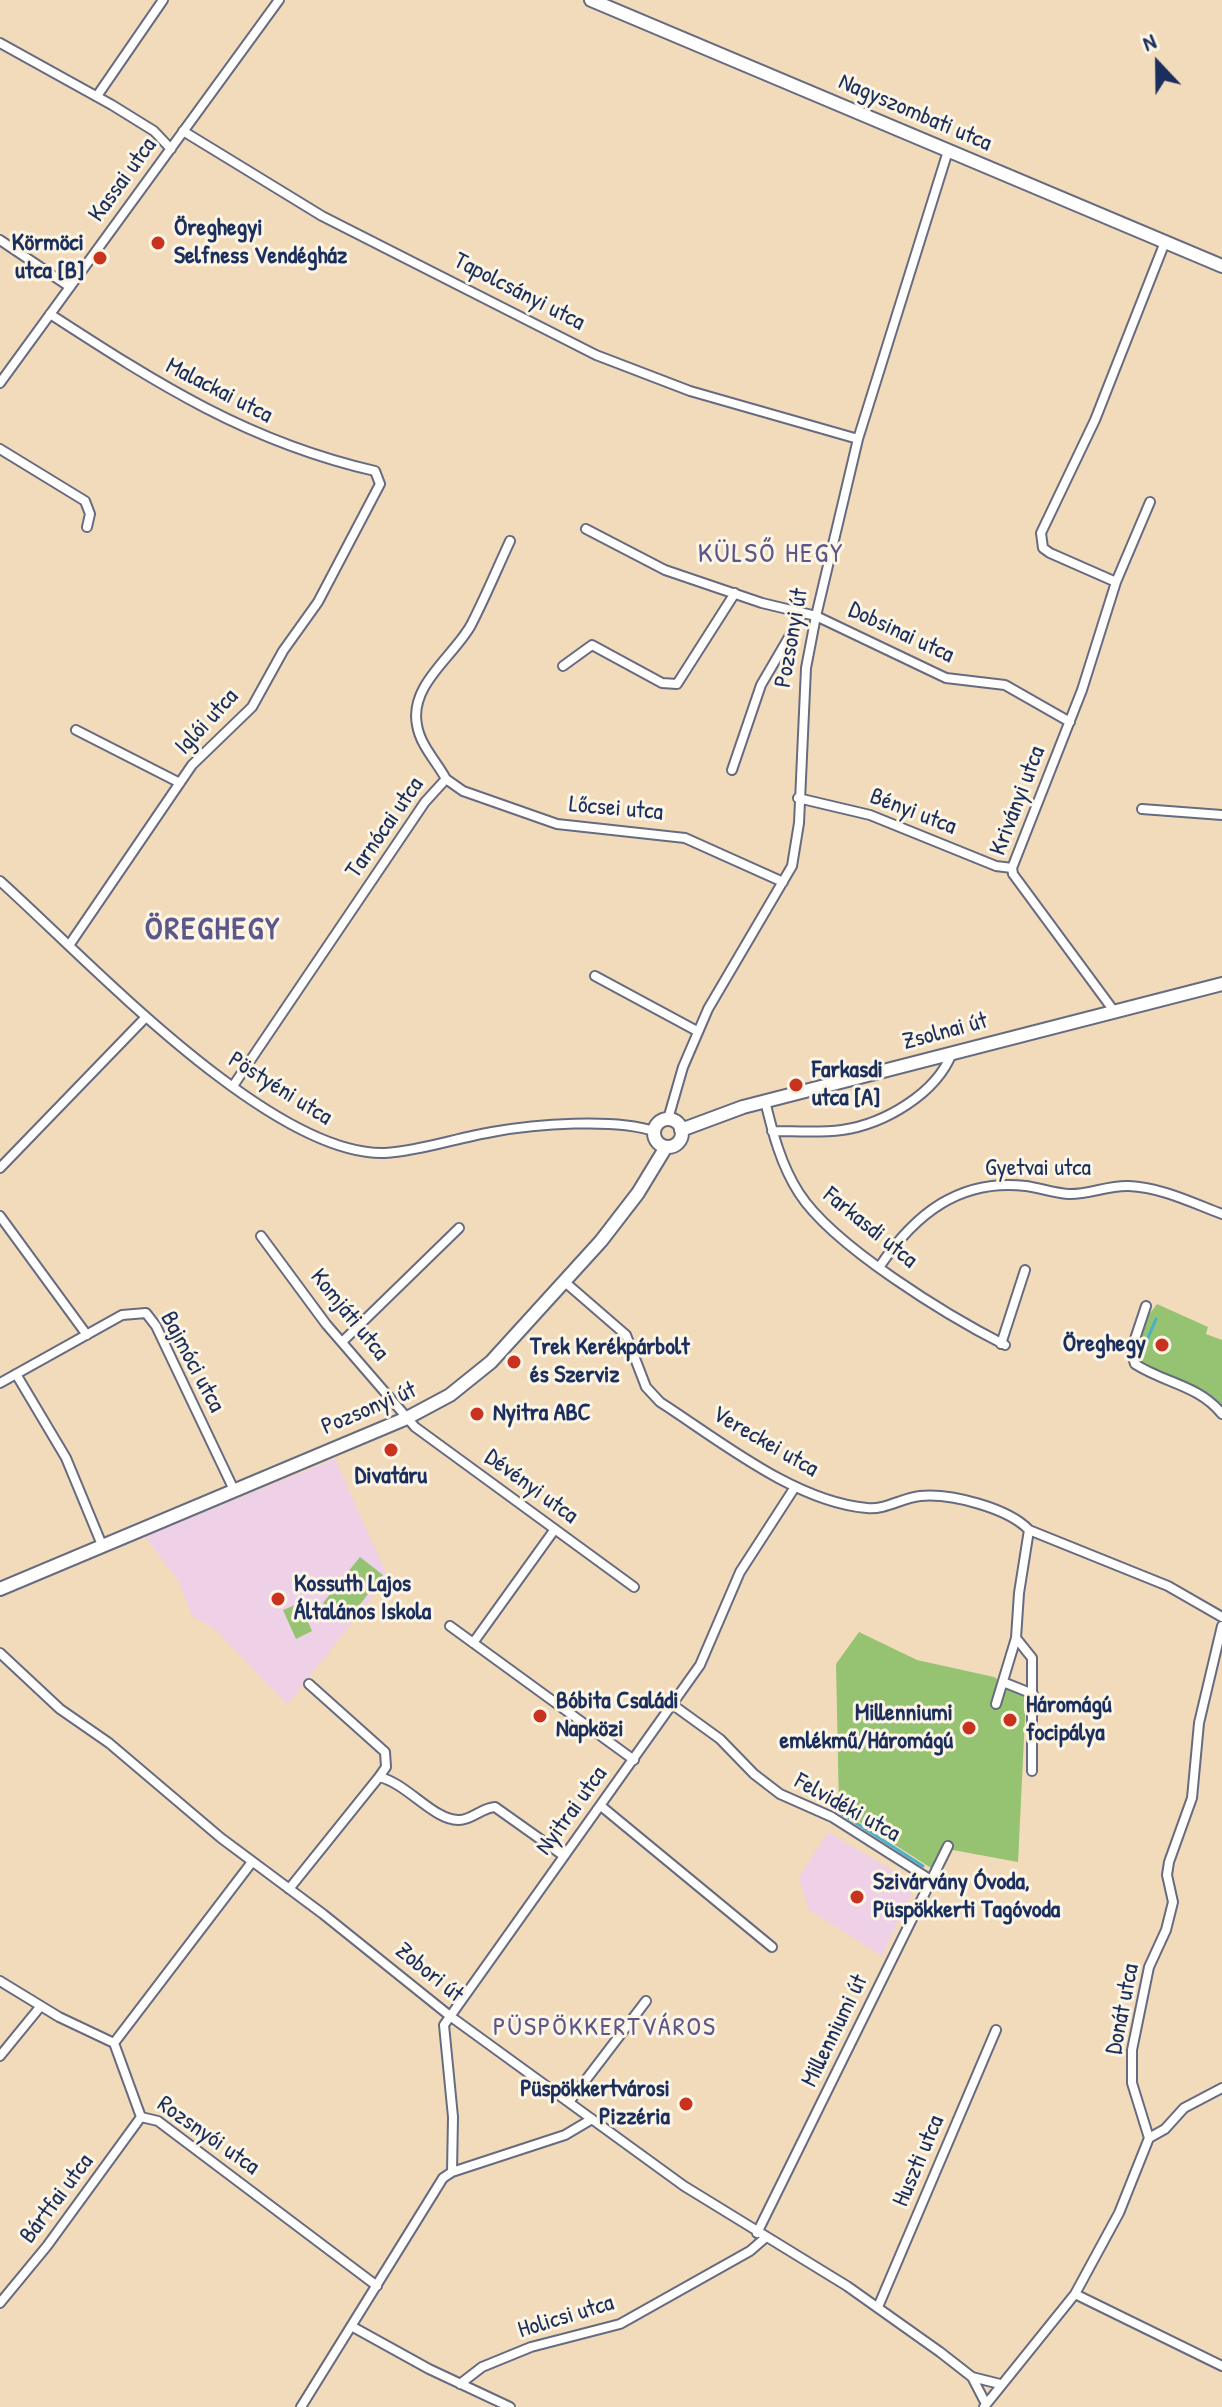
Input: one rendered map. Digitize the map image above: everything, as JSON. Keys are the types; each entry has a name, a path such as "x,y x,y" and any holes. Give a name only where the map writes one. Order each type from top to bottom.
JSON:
{"street":[{"path":"97,96 163,0"},
{"name":"Kassai utca","path":"0,383 279,0"},
{"name":"Nagyszombati utca","path":"591,0 1222,266"},
{"path":"0,43 154,131 171,149"},
{"name":"Tapolcsányi utca","path":"183,131 322,216 596,355 690,391 858,439"},
{"name":"Pozsonyi út","path":"668,1119 697,1031 737,956 792,866 798,838 806,668 816,616 858,439 948,151"},
{"path":"0,240 70,287"},
{"path":"1116,582 1050,553 1043,548 1041,533 1095,420 1165,242"},
{"name":"Malackai utca","path":"50,314 216,416 339,465 375,471 380,478"},
{"path":"0,449 85,501 90,514 87,527"},
{"name":"Iglói utca","path":"70,944 203,752 252,707 377,497 380,478"},
{"name":"Kriványi utca","path":"1114,1011 1013,874 1012,868 1070,722 1116,582 1150,502"},
{"name":"Dobsinai utca","path":"586,529 649,563 735,593 816,616 946,678 1005,685 1070,722"},
{"name":"Tarnócai utca","path":"233,1086 425,802 446,779 416,724 420,701 433,673 470,626 510,541"},
{"path":"563,666 592,645 662,683 677,684 735,593"},
{"path":"732,770 761,685 803,613"},
{"path":"76,730 180,783"},
{"name":"Lőcsei utca","path":"446,779 463,791 557,824 685,838 783,882"},
{"name":"Bényi utca","path":"798,798 870,815 996,866 1012,868"},
{"path":"1142,809 1222,815"},
{"name":"Pöstyéni utca","path":"0,881 146,1017 233,1086 281,1118 352,1151 401,1151 494,1131 610,1123 654,1131"},
{"path":"595,976 697,1031"},
{"name":"Zsolnai út","path":"681,1130 765,1101 1222,984"},
{"path":"0,1168 146,1017"},
{"path":"772,1131 843,1130 876,1120 926,1089 947,1065 952,1053"},
{"name":"Farkasdi utca","path":"765,1101 772,1131 791,1178 809,1206 833,1230 880,1266 1003,1344 1025,1270"},
{"path":"668,1119 681,1130 677,1144 666,1147 658,1143 654,1131 659,1123 668,1119"},
{"name":"Pozsonyi út","path":"0,1589 407,1418 472,1380 566,1283 623,1214 666,1147"},
{"name":"Gyetvai utca","path":"880,1266 906,1231 925,1212 959,1193 990,1186 1025,1186 1071,1194 1128,1186 1189,1201 1222,1214"},
{"path":"0,1216 87,1335"},
{"path":"342,1342 459,1228"},
{"name":"Komjáti utca","path":"261,1236 342,1342 407,1418"},
{"name":"Vereckei utca","path":"566,1283 626,1335 646,1387 660,1402 795,1487 869,1509 920,1496 982,1505 1013,1517 1029,1530 1168,1586 1222,1617"},
{"path":"1146,1306 1131,1351 1135,1364 1185,1385 1222,1414"},
{"name":"Bajmóci utca","path":"0,1383 131,1312 146,1313 152,1319 234,1490"},
{"path":"16,1374 66,1458 102,1545"},
{"name":"Dévényi utca","path":"407,1418 423,1434 634,1587"},
{"name":"Nyitrai utca","path":"452,2172 453,2117 443,2038 450,2016 700,1665 748,1558 795,1487"},
{"path":"473,1643 555,1529"},
{"path":"996,1704 1016,1638 1029,1530"},
{"path":"450,1626 634,1760"},
{"name":"Donát utca","path":"1149,2138 1132,2083 1132,2050 1149,1967 1166,1930 1173,1902 1167,1875 1169,1862 1192,1798 1199,1723 1222,1626"},
{"path":"1016,1638 1032,1658 1032,1771"},
{"name":"Zobori út","path":"0,1653 60,1709 109,1743 252,1862 450,2016 674,2180 878,2307 972,2377 1000,2384"},
{"path":"1003,1682 1033,1694"},
{"path":"289,1889 386,1767 385,1752 309,1684"},
{"name":"Felvidéki utca","path":"673,1705 720,1739 754,1774 780,1794 832,1817 931,1880"},
{"path":"379,1777 398,1784 447,1818 463,1820 495,1807 564,1856"},
{"path":"601,1806 772,1947"},
{"name":"Millenniumi út","path":"761,2236 948,1846"},
{"path":"0,1981 40,2007 114,2043 252,1862"},
{"path":"569,2102 646,2001"},
{"path":"0,2056 40,2007"},
{"name":"Huszti utca","path":"878,2307 996,2030"},
{"name":"Rozsnyói utca","path":"114,2043 141,2117 158,2121 377,2286"},
{"path":"985,2406 1000,2384 1046,2334 1075,2294 1119,2213 1149,2138 1165,2129 1184,2108 1222,2088"},
{"name":"Bártfai utca","path":"0,2303 47,2246 141,2117"},
{"path":"301,2407 353,2327 433,2191 452,2172 554,2140 592,2119"},
{"name":"Holicsi utca","path":"460,2384 482,2367 531,2347 620,2324 750,2251 761,2236"},
{"path":"1075,2294 1222,2366"},
{"path":"353,2327 510,2407"},
{"name":"Zobori út","path":"972,2377 985,2406"}],"shaded area":[{"name":"Kossuth Lajos Általános Iskola","path":"335,1459 388,1577 287,1705 214,1628 192,1616 179,1582 145,1536"},
{"name":"Szivárvány Óvoda, Püspökkerti Tagóvoda","path":"828,1832 916,1884 882,1956 809,1910 799,1877"}],"green space":[{"path":"1157,1304 1208,1327 1206,1334 1222,1340 1222,1407 1201,1390 1153,1369 1136,1356 1145,1320"},
{"path":"360,1557 383,1575 346,1622 323,1603"},
{"path":"300,1603 312,1631 296,1639 283,1610"},
{"path":"859,1632 917,1660 994,1677 1026,1697 1018,1862 942,1848 931,1868 839,1809 836,1664"}],"waterway":[{"path":"1142,1352 1156,1319"},
{"path":"842,1814 923,1866"}],"place":[{"name":"Öreghegyi Selfness Vendégház","path":"158,243"},
{"name":"Körmöci utca [B]","path":"100,258"},
{"name":"Farkasdi utca [A]","path":"796,1085"},
{"name":"Öreghegy","path":"1162,1345"},
{"name":"Trek Kerékpárbolt és Szerviz","path":"514,1362"},
{"name":"Nyitra ABC","path":"477,1414"},
{"name":"Divatáru","path":"391,1450"},
{"name":"Kossuth Lajos Általános Iskola","path":"278,1599"},
{"name":"Bóbita Családi Napközi","path":"540,1716"},
{"name":"Háromágú focipálya","path":"1010,1720"},
{"name":"Millenniumi emlékmű/Háromágú","path":"969,1728"},
{"name":"Szivárvány Óvoda, Püspökkerti Tagóvoda","path":"857,1897"},
{"name":"Püspökkertvárosi Pizzéria","path":"686,2104"}],"district":[{"name":"KÜLSŐ HEGY","path":"771,555"},
{"name":"ÖREGHEGY","path":"213,930"},
{"name":"PÜSPÖKKERTVÁROS","path":"605,2028"}]}
